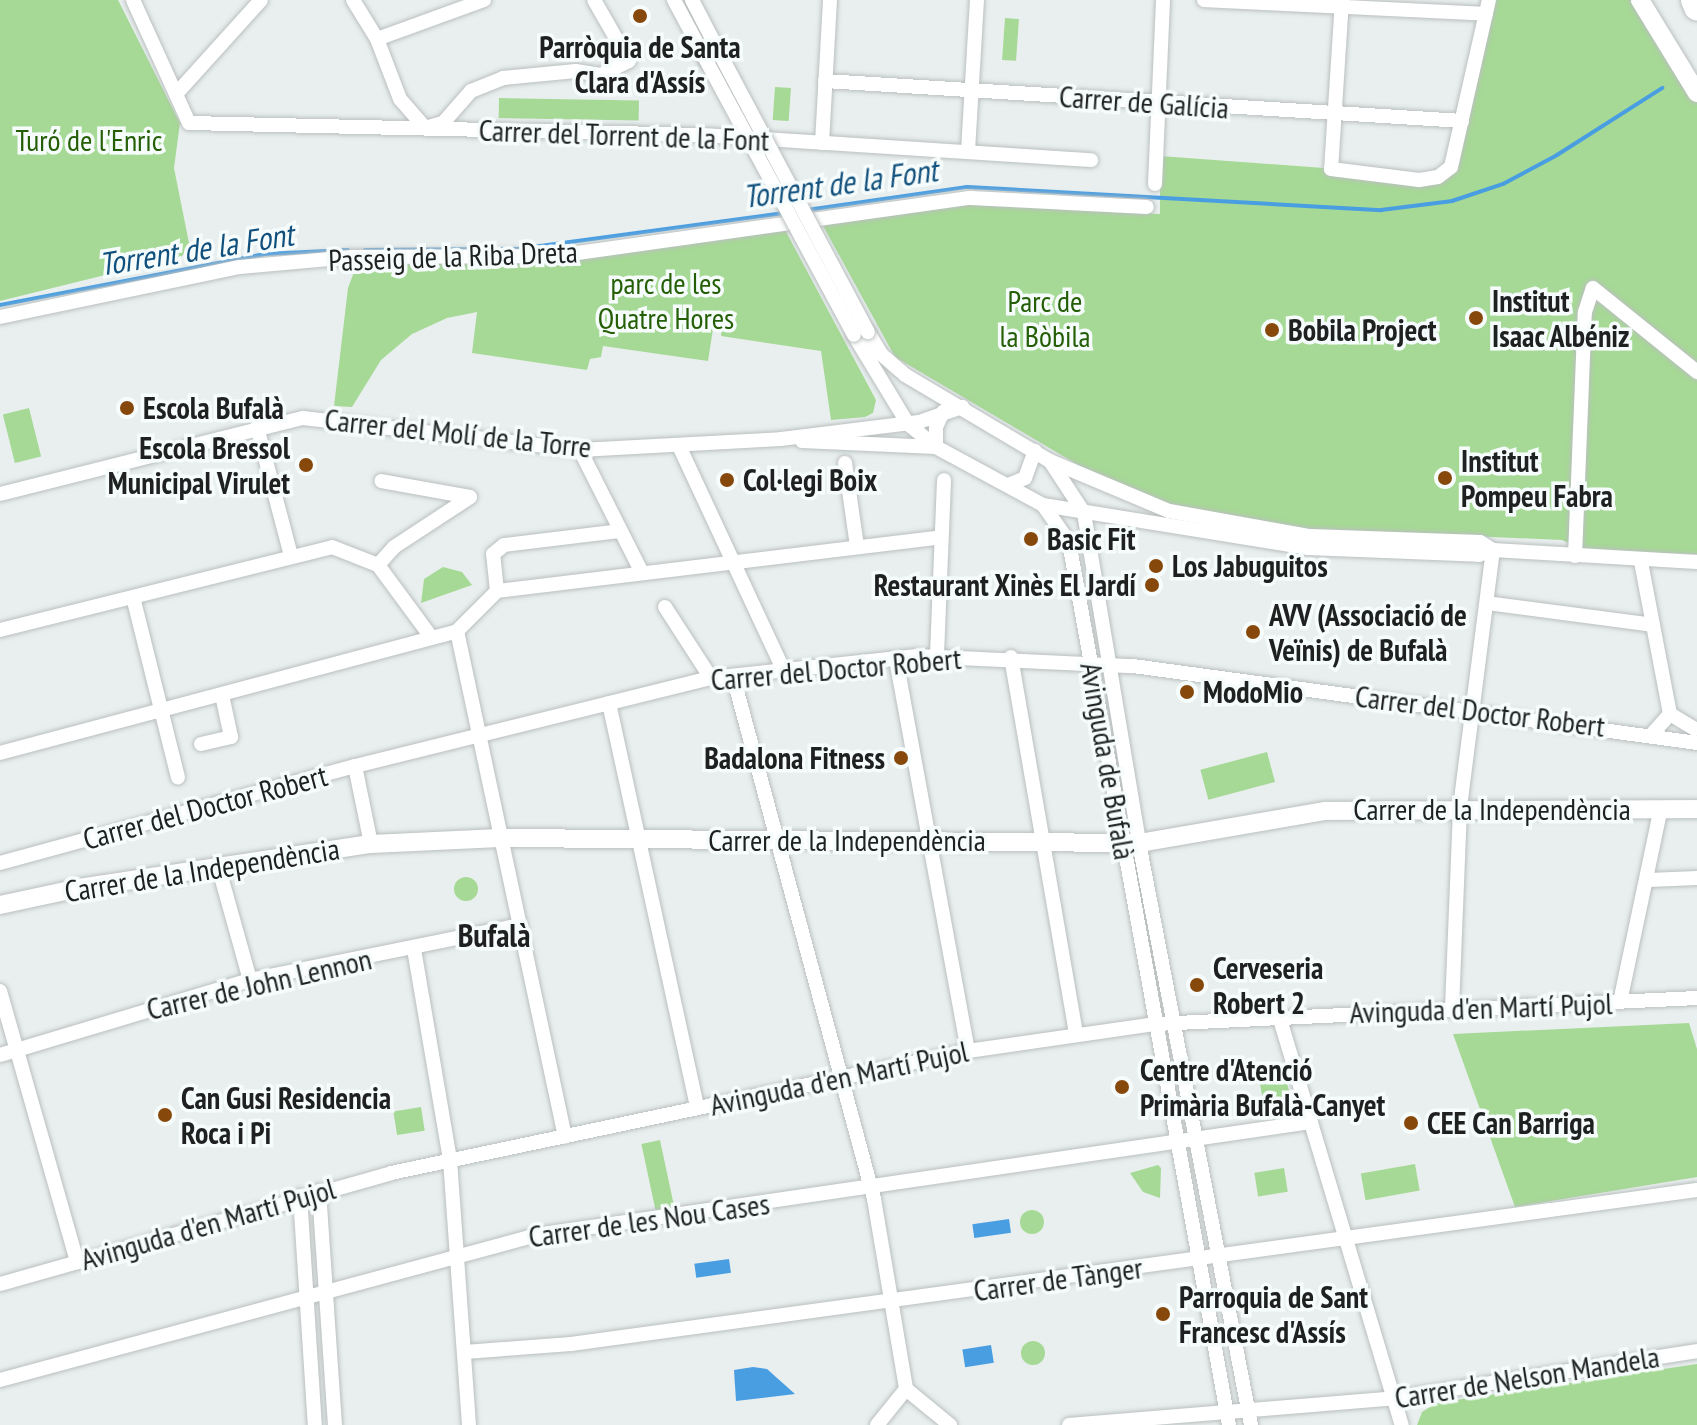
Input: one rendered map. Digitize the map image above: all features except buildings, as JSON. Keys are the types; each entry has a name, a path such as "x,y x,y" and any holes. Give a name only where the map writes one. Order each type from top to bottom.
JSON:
{"highway":[{"path":"1694,0 1697,7"}],"street":[{"path":"133,0 177,93 261,0"},
{"path":"353,0 377,39 400,99 425,128 443,123 471,91 503,78 576,71 601,75 629,61 594,0"},
{"path":"377,39 484,0"},
{"path":"674,0 713,57 861,333 890,400 908,424"},
{"path":"692,0 713,57"},
{"path":"822,143 830,0"},
{"path":"968,151 977,0"},
{"path":"1155,184 1163,0"},
{"path":"1204,0 1487,7 1451,167 1438,177 1419,180 1331,169 1332,115 1342,4"},
{"path":"1640,0 1697,93"},
{"name":"Carrer de Galícia","path":"825,81 1462,121"},
{"name":"Carrer del Torrent de la Font","path":"177,93 189,123 425,128 822,143 1091,160"},
{"name":"Passeig de la Riba Dreta","path":"0,317 240,267 352,257 556,256 971,198 1147,207"},
{"path":"1575,556 1585,312 1593,288 1697,372"},
{"path":"861,333 896,369 962,407"},
{"path":"875,427 890,400"},
{"name":"Carrer del Molí de la Torre","path":"0,494 257,427 315,418 580,450 680,448 781,439 908,424 962,407 1050,461 1169,511 1310,536 1480,542 1493,550"},
{"path":"936,447 936,427 943,412"},
{"name":"Carrer del Molí de la Torre","path":"908,424 936,447 1043,505 1084,513 1308,548 1479,555 1493,550 1641,562 1697,562"},
{"path":"257,427 291,556"},
{"name":"Carrer del Molí de la Torre","path":"781,439 936,447"},
{"path":"680,448 784,671"},
{"path":"580,450 641,571"},
{"path":"1008,485 1025,478 1035,451"},
{"name":"Carrer del Molí de la Torre","path":"1050,461 1084,513"},
{"path":"845,463 857,546"},
{"path":"937,655 944,480"},
{"path":"378,565 394,547 470,497 381,481"},
{"name":"Avinguda de Bufalà","path":"1043,505 1069,542 1089,662 1177,1027 1249,1419"},
{"name":"Avinguda de Bufalà","path":"1084,513 1156,1024 1227,1420"},
{"path":"497,591 493,554 504,545 620,531"},
{"path":"0,753 457,631 497,591 730,560 941,537"},
{"path":"0,630 332,547 378,565 431,637"},
{"path":"1452,1008 1460,807 1476,710 1493,550"},
{"path":"1641,562 1670,714 1695,735"},
{"path":"133,597 178,777"},
{"path":"1487,603 1653,625"},
{"path":"665,607 711,678"},
{"path":"457,631 565,1137"},
{"name":"Carrer del Doctor Robert","path":"0,863 355,766 711,678 937,655 1107,663 1653,733 1695,735"},
{"path":"1011,657 1076,1033"},
{"path":"896,659 968,1051"},
{"path":"733,676 869,1189 906,1389 950,1425"},
{"path":"201,744 231,737 222,695"},
{"path":"609,703 697,1108"},
{"path":"1653,733 1670,714"},
{"path":"355,766 371,844"},
{"name":"Carrer de la Independència","path":"0,905 371,844 500,838 1043,839 1130,842 1325,811 1460,807 1697,809"},
{"path":"1620,1002 1649,880 1661,808"},
{"path":"219,869 250,980"},
{"path":"1649,880 1697,878"},
{"name":"Carrer de John Lennon","path":"0,1055 250,980 520,925"},
{"path":"414,949 450,1160 469,1425"},
{"path":"0,991 77,1262"},
{"name":"Avinguda d'en Martí Pujol","path":"0,1284 319,1191 450,1160 968,1051 1076,1033 1156,1024 1177,1027 1279,1016 1697,998"},
{"path":"1279,1016 1402,1425"},
{"name":"Carrer de les Nou Cases","path":"0,1380 326,1288 537,1235 869,1189 1311,1122"},
{"name":"Carrer de Tànger","path":"465,1352 571,1344 1697,1190"},
{"path":"319,1191 335,1425"},
{"path":"300,1196 315,1425"},
{"name":"Carrer de Nelson Mandela","path":"1069,1425 1249,1419 1697,1351"},
{"path":"877,1425 906,1389"}],"green space":[{"name":"Turó de l'Enric","path":"0,0 118,0 180,123 174,168 190,248 182,256 0,301"},
{"name":"Parc de la Bòbila","path":"1493,0 1640,0 1697,101 1697,554 1586,551 1562,540 1310,529 1183,509 1107,482 895,357 822,224 965,203 1160,214 1160,156 1324,168 1329,175 1416,185 1446,179"},
{"path":"1005,18 1019,19 1016,61 1002,60"},
{"path":"775,87 791,88 789,121 773,120"},
{"path":"499,98 639,100 639,120 499,118"},
{"name":"parc de les Quatre Hores","path":"784,228 876,400 873,413 865,417 831,420 821,351 721,336 722,326 713,329 708,361 603,346 601,357 590,359 587,370 472,353 477,312 447,318 412,334 381,360 352,407 334,406 348,288 357,264 542,261"},
{"path":"29,408 41,457 15,463 3,415"},
{"path":"443,567 462,572 472,585 421,603 424,579"},
{"path":"1267,752 1275,782 1208,800 1200,770"},
{"path":"466,877 475,880 478,889 475,898 466,901 457,898 454,889 457,880"},
{"path":"1689,1023 1697,1049 1697,1177 1515,1207 1453,1034"},
{"path":"1286,1080 1292,1101 1284,1116 1266,1117 1260,1084"},
{"path":"421,1107 425,1131 397,1135 393,1111"},
{"path":"660,1140 674,1207 656,1210 641,1144"},
{"path":"1415,1164 1420,1191 1366,1200 1361,1174"},
{"path":"1158,1165 1161,1168 1160,1198 1143,1192 1130,1173"},
{"path":"1284,1168 1288,1192 1258,1196 1254,1173"},
{"path":"1032,1210 1041,1213 1044,1222 1041,1231 1032,1234 1023,1231 1020,1222 1023,1213"},
{"path":"1033,1341 1042,1344 1045,1353 1042,1362 1033,1365 1024,1362 1021,1353 1024,1344"},
{"path":"1697,1364 1697,1425 1417,1425 1422,1412 1436,1403"}],"water":[{"path":"1009,1219 1011,1233 974,1238 972,1224"},
{"path":"729,1259 731,1273 696,1278 694,1264"},
{"path":"991,1345 994,1363 965,1367 962,1350"},
{"path":"753,1367 767,1369 795,1394 736,1401 734,1370"}],"waterway":[{"name":"Torrent de la Font","path":"807,210 967,187 1381,210 1452,201 1503,184 1557,155 1662,88"},
{"name":"Torrent de la Font","path":"365,250 518,249 786,213"},
{"name":"Torrent de la Font","path":"0,305 265,254 348,250"}],"place":[{"name":"Parròquia de Santa Clara d'Assís","path":"640,16"},
{"name":"Institut Isaac Albéniz","path":"1476,318"},
{"name":"Bobila Project","path":"1272,330"},
{"name":"Escola Bufalà","path":"127,408"},
{"name":"Escola Bressol Municipal Virulet","path":"306,465"},
{"name":"Institut Pompeu Fabra","path":"1445,478"},
{"name":"Col·legi Boix","path":"727,480"},
{"name":"Basic Fit","path":"1031,539"},
{"name":"Los Jabuguitos","path":"1156,566"},
{"name":"Restaurant Xinès El Jardí","path":"1152,585"},
{"name":"AVV (Associació de Veïnis) de Bufalà","path":"1253,632"},
{"name":"ModoMio","path":"1187,692"},
{"name":"Badalona Fitness","path":"901,758"},
{"name":"Cerveseria Robert 2","path":"1197,985"},
{"name":"Centre d'Atenció Primària Bufalà-Canyet","path":"1122,1087"},
{"name":"Can Gusi Residencia Roca i Pi","path":"165,1115"},
{"name":"CEE Can Barriga","path":"1411,1123"},
{"name":"Parroquia de Sant Francesc d'Assís","path":"1163,1314"}],"district":[{"name":"Bufalà","path":"494,935"}]}
